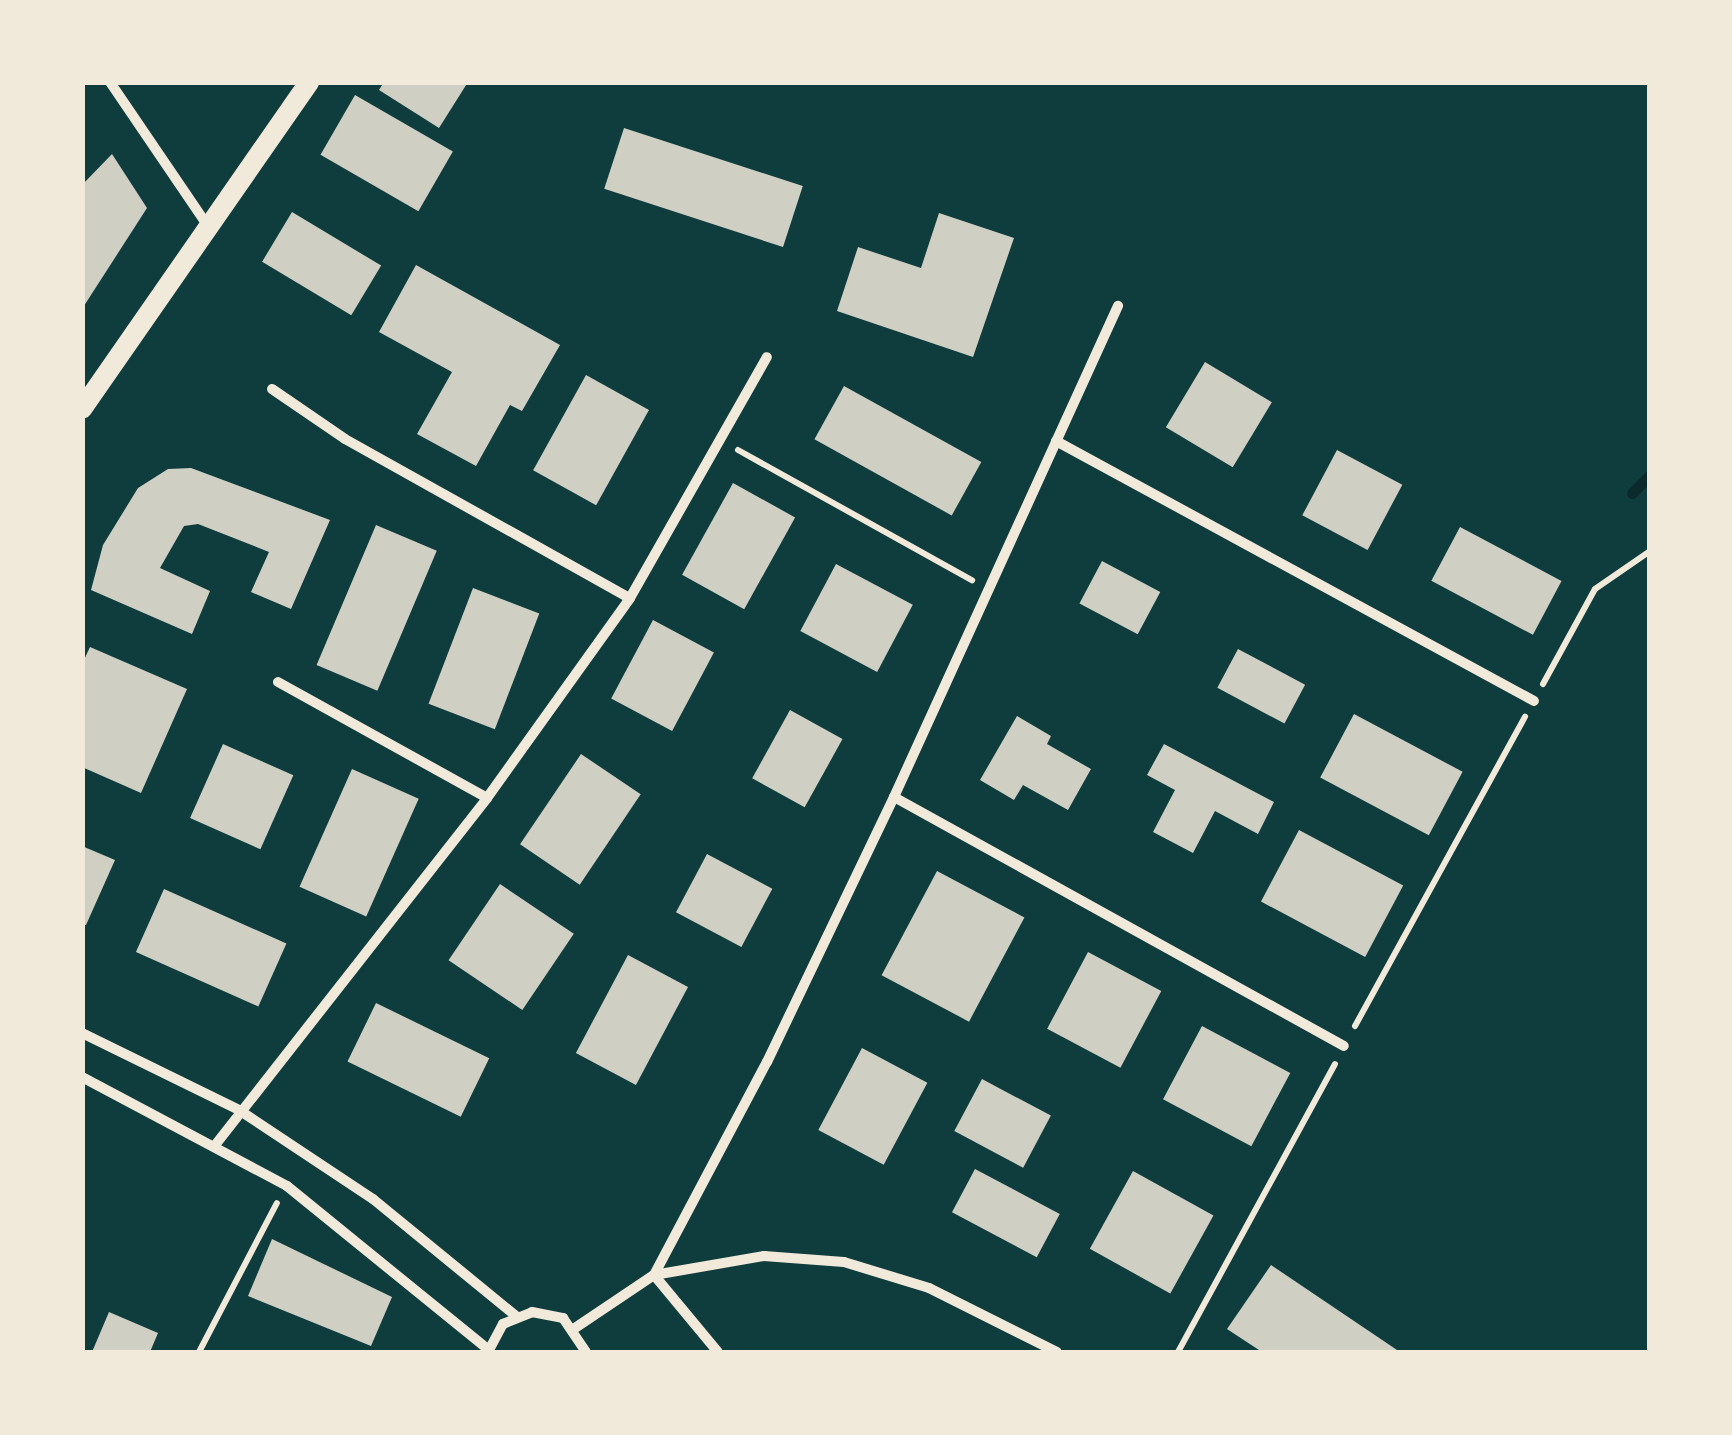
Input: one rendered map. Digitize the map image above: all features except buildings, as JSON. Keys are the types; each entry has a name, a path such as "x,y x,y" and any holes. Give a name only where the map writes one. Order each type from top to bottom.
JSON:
{"main road":[{"path":"82,408 211,230 309,82"}],"street":[{"path":"110,82 211,230"},
{"path":"654,1275 767,1062 894,797 1118,306"},
{"path":"216,1144 488,798 630,598 766,357"},
{"path":"272,388 345,439 630,598"},
{"path":"1056,441 1534,701"},
{"path":"278,682 488,798"},
{"path":"894,797 1344,1046"},
{"path":"82,1033 239,1110 373,1200 516,1316"},
{"path":"82,1076 216,1144 287,1186 488,1351 516,1316 548,1312 575,1328 586,1352"},
{"path":"575,1328 654,1275 764,1256 844,1262 930,1288 1058,1352"},
{"path":"654,1275 718,1352"}],"path":[{"path":"720,440 989,589"},
{"path":"1178,1352 1595,589 1618,566 1650,550"},
{"path":"199,1352 287,1186"}],"waterway":[{"path":"1632,493 1650,475"}]}
